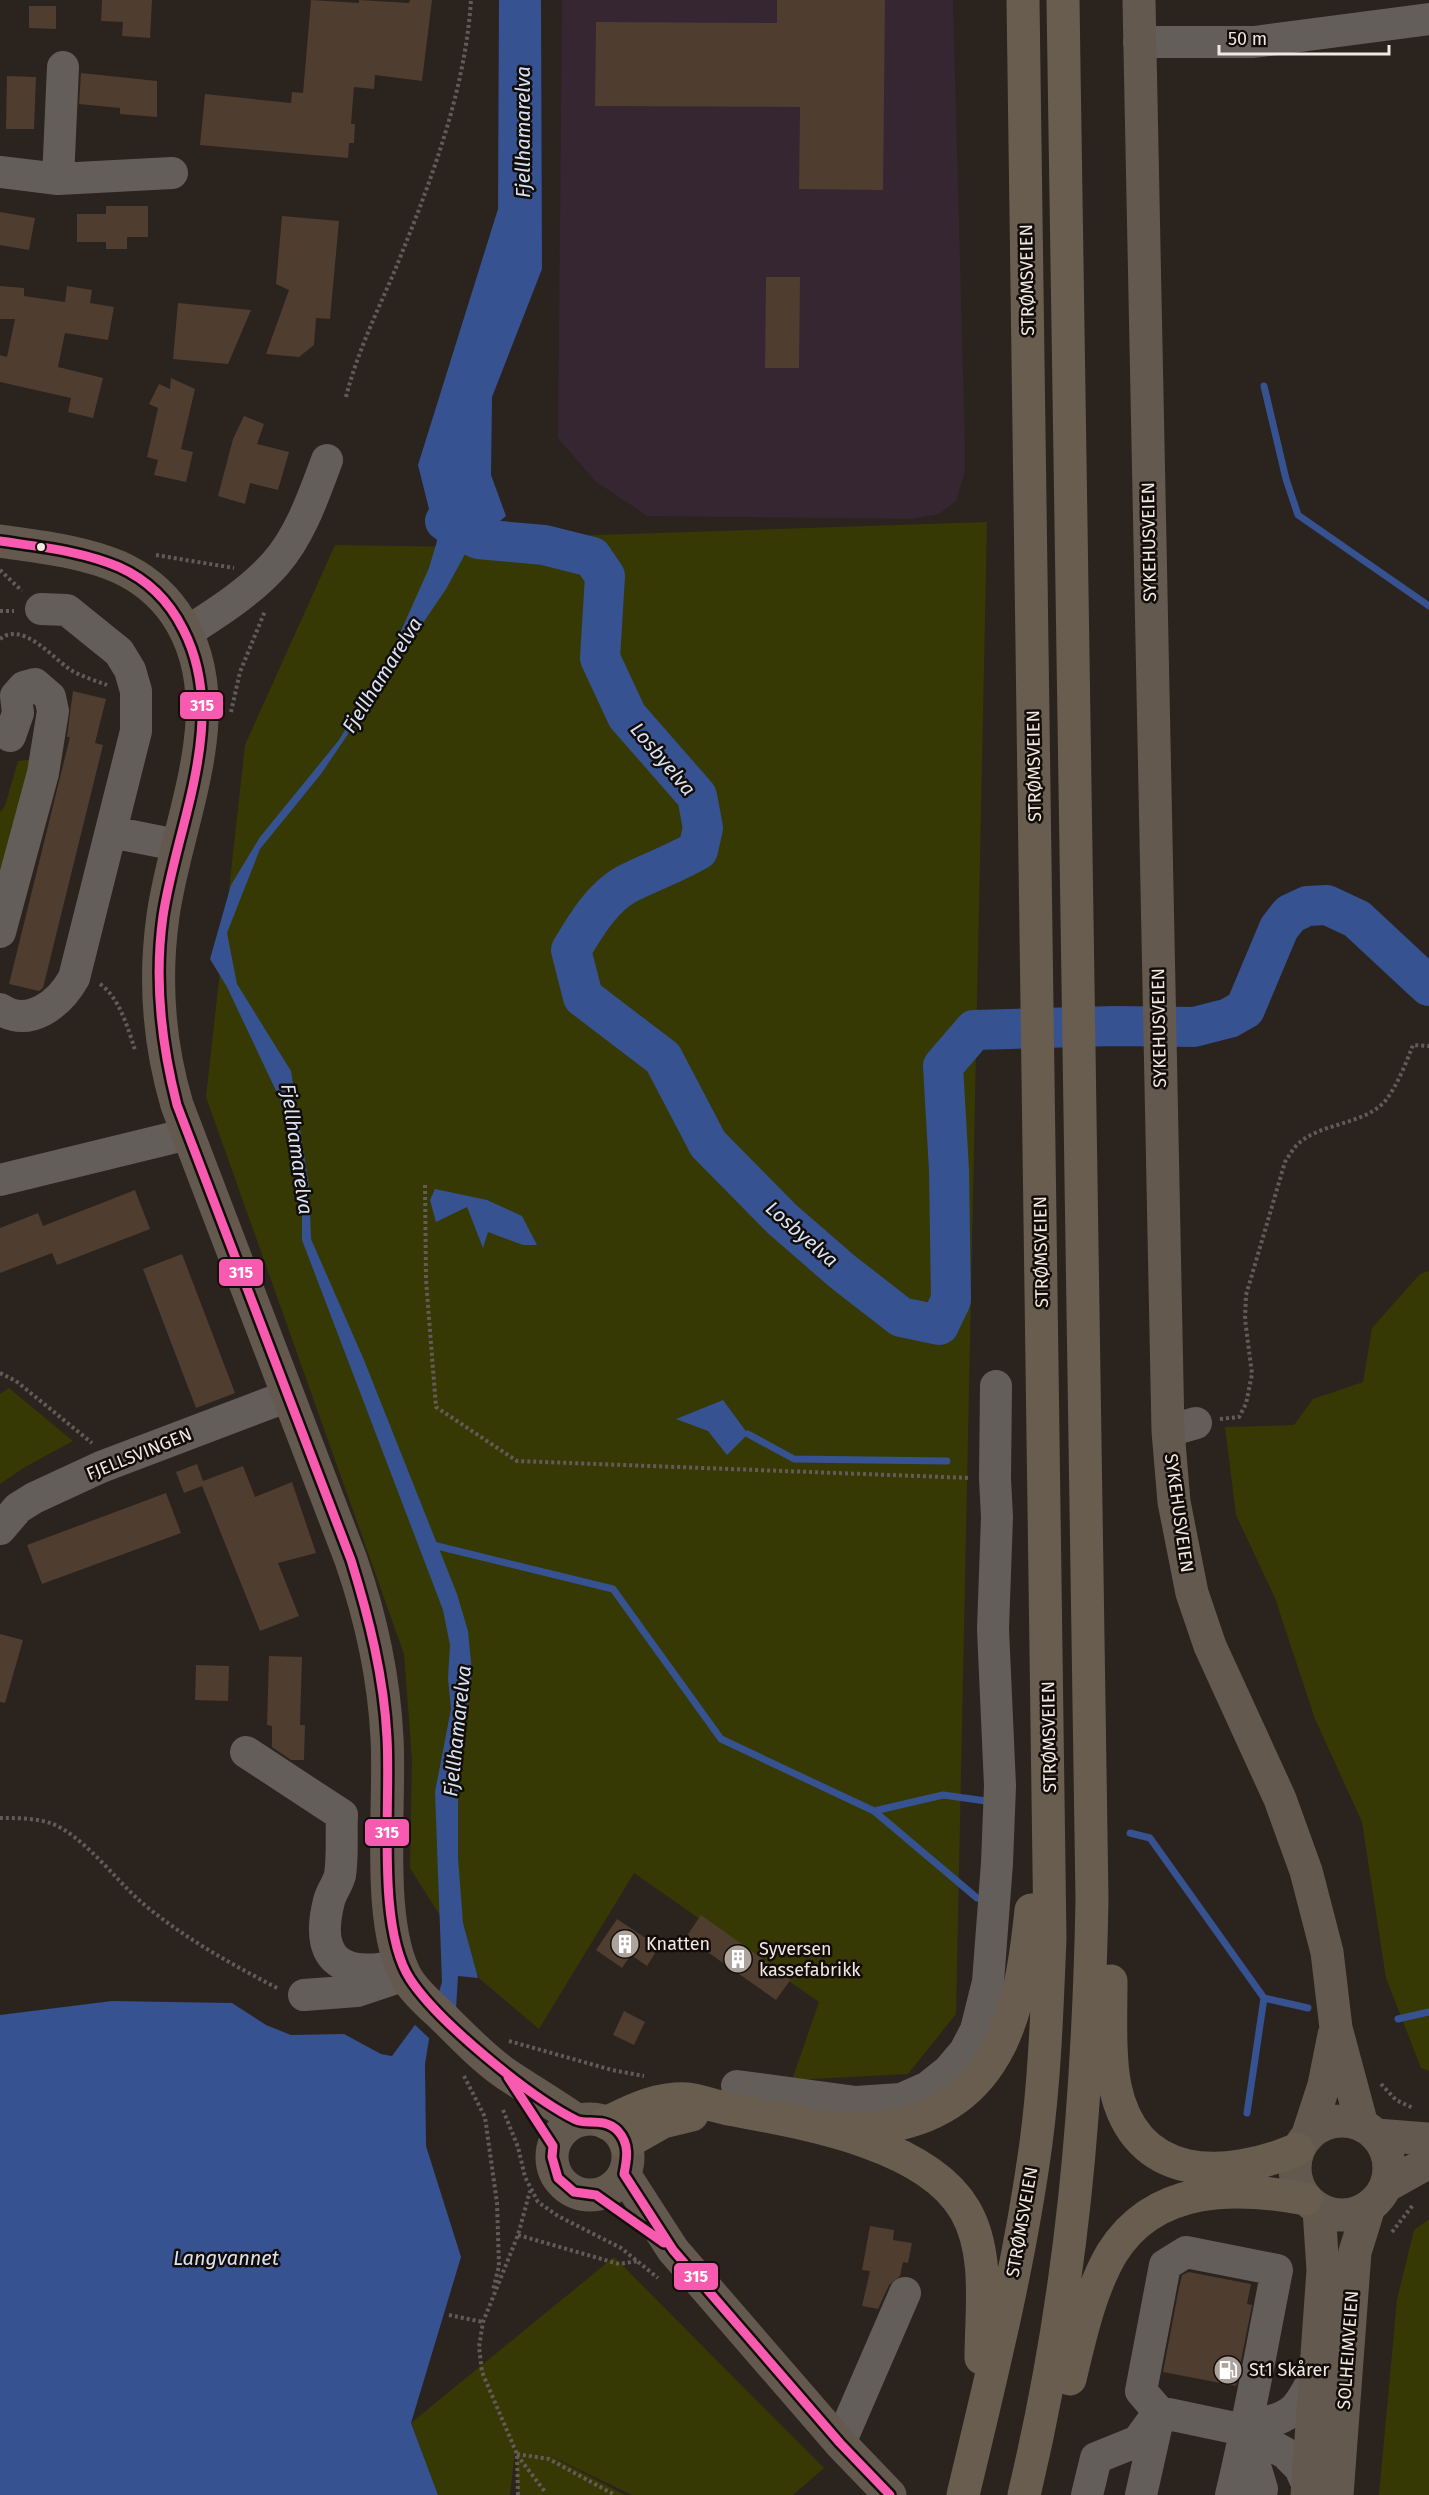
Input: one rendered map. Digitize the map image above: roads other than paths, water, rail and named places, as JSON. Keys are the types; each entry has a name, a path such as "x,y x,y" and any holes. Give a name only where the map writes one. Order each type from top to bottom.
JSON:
{"highway":[{"path":"1017,0 1026,213"},
{"name":"STRØMSVEIEN","path":"963,2495 1026,2208 1036,2140 1050,1939 1050,1789 1023,0"},
{"path":"1024,2495 1041,2424 1067,2272 1082,2143 1090,2004 1092,1810 1063,0"},
{"path":"1082,1208 1103,1450 1110,1728 1111,2003 1115,2086 1123,2109 1140,2139 1165,2159 1180,2166 1210,2170 1232,2168 1267,2161 1303,2142"},
{"path":"821,2127 887,2126 923,2117 941,2108 976,2083 990,2065 1004,2040 1016,2005 1027,1951 1032,1895 1032,1783 1042,1348"},
{"path":"609,2140 730,2097 906,2158 927,2170 955,2196 974,2228 982,2271 981,2420"},
{"path":"1042,2495 1081,2333 1112,2254 1124,2238 1140,2221 1158,2209 1191,2196 1247,2190 1313,2205"}],"main road":[{"name":"SYKEHUSVEIEN","path":"1139,0 1160,1063 1182,1427 1174,1502 1192,1593 1210,1646 1280,1799 1306,1872 1327,1952 1336,2028 1369,2130"},
{"path":"0,541 145,565 187,632 198,662 202,702 196,762 163,916 159,992 166,1065 188,1134 357,1576 378,1657 387,1738 390,1901 393,1935 409,1978 460,2044 609,2140 674,2250 840,2443 890,2495"},
{"name":"SYKEHUSVEIEN","path":"1303,2142 1324,2085 1336,2028"},
{"path":"505,2073 553,2146 553,2168 565,2186 585,2195 596,2195 613,2188 609,2140"},
{"path":"1377,2197 1389,2165 1387,2154 1369,2130 1352,2121 1328,2122 1303,2142 1295,2175 1313,2205 1339,2216 1350,2215 1377,2197 1429,2162"},
{"path":"553,2146 567,2126 609,2140"},
{"path":"1369,2130 1426,2126"},
{"path":"596,2195 674,2250"},
{"name":"SOLHEIMVEIEN","path":"1317,2492 1355,2252 1377,2197"},
{"name":"SOLHEIMVEIEN","path":"1313,2205 1323,2270 1316,2374 1317,2492"}],"street":[{"path":"1139,42 1254,42 1429,19"},
{"path":"58,179 63,67"},
{"path":"0,172 58,179 172,173"},
{"path":"187,632 236,600 276,563 296,533 327,460"},
{"path":"0,1009 23,1017 36,1014 58,1000 74,978 136,731 136,691 130,670 119,652 105,638 67,610 41,609"},
{"path":"0,932 43,774 53,711 50,697 35,684 24,687 16,696 18,712 10,736"},
{"path":"111,832 177,845"},
{"path":"0,1180 188,1134"},
{"path":"730,2097 856,2102 901,2099 928,2087 948,2071 965,2051 976,2030 988,1982 1000,1786 993,1629 998,1517 995,1479 996,1386"},
{"name":"FJELLSVINGEN","path":"0,1529 18,1508 26,1503 101,1467 288,1396"},
{"path":"246,1752 342,1815 340,1876 329,1900 324,1941 327,1951 335,1959 360,1970 409,1978"},
{"path":"304,1995 372,1988 409,1978"},
{"path":"1231,2495 1244,2430 1277,2270 1186,2252 1165,2265 1141,2391 1166,2413 1244,2430 1285,2453 1300,2468 1317,2492"},
{"path":"840,2443 905,2293"},
{"path":"1244,2430 1292,2414 1304,2398 1316,2374"},
{"path":"1087,2495 1096,2458 1138,2441 1166,2413"},
{"path":"1141,2495 1166,2413"},
{"path":"1155,2495 1166,2413"},
{"path":"1244,2430 1262,2489 1261,2495"}],"water":[{"name":"Langvannet","path":"499,0 541,0 542,269 492,397 491,475 506,516 469,547 446,589 321,774 260,849 227,933 237,984 291,1071 309,1186 311,1239 364,1360 457,1594 468,1631 472,1672 458,1785 458,1858 463,1923 478,1978 458,1976 456,2009 429,2039 425,2064 426,2146 461,2257 411,2423 438,2495 0,2495 0,2015 112,2001 232,2003 266,2025 291,2035 344,2034 381,2054 392,2056 439,1992 442,1982 435,1792 451,1709 448,1678 450,1645 443,1610 302,1240 302,1193 296,1133 227,987 210,959 231,885 260,837 339,740 393,649 429,568 437,541 418,465 498,209"},
{"path":"435,1189 487,1200 522,1216 537,1245 523,1245 488,1232 483,1248 467,1207 436,1222 430,1200"},
{"path":"723,1400 748,1434 727,1455 708,1431 676,1419"}],"waterway":[{"path":"1264,386 1286,479 1298,515 1429,606"},
{"name":"Losbyelva","path":"445,521 478,539 544,545 592,557 605,576 600,658 627,716 697,796 703,828 698,850 616,891 594,914 571,950 583,997 663,1058 708,1144 782,1219 843,1272 901,1317 939,1325 951,1300 949,1170 943,1066 974,1030 1114,1026 1194,1027 1229,1018 1245,1009 1279,928 1290,914 1307,906 1327,905 1357,919 1429,986"},
{"path":"748,1434 794,1459 947,1461"},
{"path":"429,1544 613,1589 721,1739 874,1811 977,1898"},
{"path":"874,1811 943,1795 986,1801"},
{"path":"1130,1833 1150,1838 1264,1998 1247,2113"},
{"path":"1264,1998 1308,2008"},
{"path":"1398,2019 1429,2012"}],"place":[{"name":"Knatten","path":"625,1944"},
{"name":"Syversen kassefabrikk","path":"738,1959"},
{"name":"St1 Skårer","path":"1228,2370"}],"water label":[{"name":"Fjellhamarelva","path":"523,132"},
{"name":"Fjellhamarelva","path":"382,675"},
{"name":"Fjellhamarelva","path":"297,1149"},
{"name":"Fjellhamarelva","path":"457,1731"}]}
